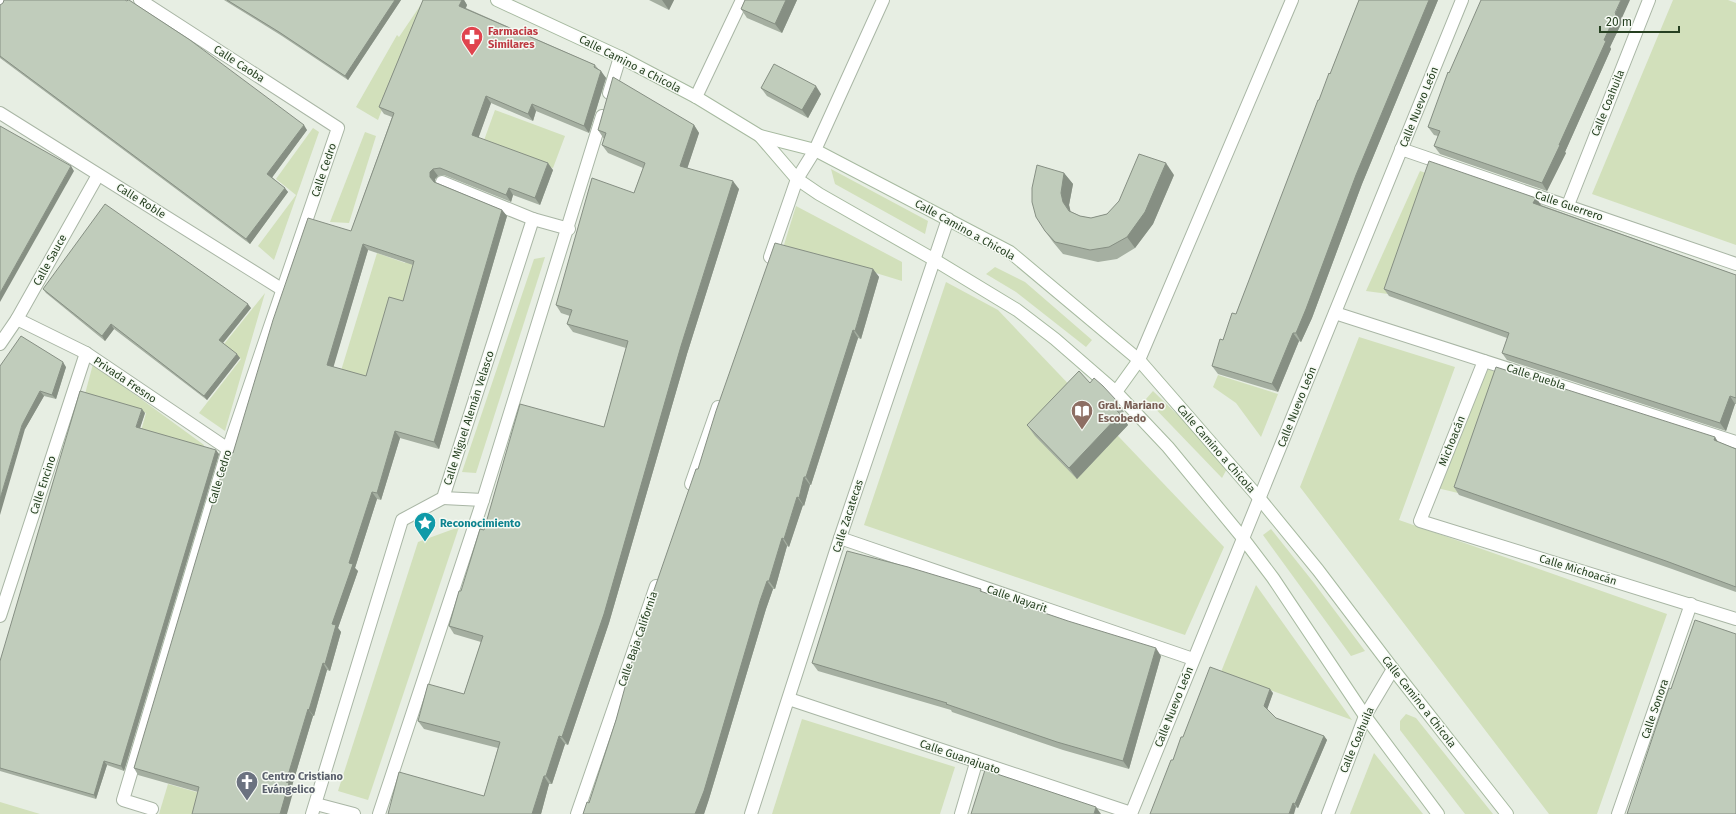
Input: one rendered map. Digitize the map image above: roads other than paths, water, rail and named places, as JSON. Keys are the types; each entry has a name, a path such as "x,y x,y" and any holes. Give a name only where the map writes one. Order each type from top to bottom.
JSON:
{"street":[{"path":"0,4 2,0"},
{"name":"Calle Caoba","path":"140,0 338,128"},
{"name":"Calle Camino a Chicola","path":"497,0 620,58 696,98 760,136 815,150 1010,252 1139,360 1260,499 1318,570 1393,669 1507,814"},
{"path":"696,98 742,0"},
{"path":"766,268 797,179 815,150 883,0"},
{"path":"1116,392 1139,360 1292,0"},
{"name":"Calle Nuevo León","path":"1131,814 1242,537 1260,499 1462,0"},
{"name":"Calle Coahuila","path":"1568,205 1649,0"},
{"path":"379,814 483,500 620,58"},
{"name":"Calle Roble","path":"0,113 282,290"},
{"name":"Calle Cedro","path":"152,809 123,800 228,449 338,128"},
{"name":"Calle Camino a Chicola","path":"760,136 797,179 819,194 933,259 1017,310 1055,339 1116,392 1168,446 1242,537 1273,578 1365,716 1438,814"},
{"name":"Calle Guerrero","path":"1402,148 1736,264"},
{"name":"Calle Sauce","path":"0,344 17,319 98,174"},
{"path":"442,182 533,219 568,229"},
{"name":"Calle Miguel Alemán Velasco","path":"314,809 402,520 443,498 533,219"},
{"name":"Calle Zacatecas","path":"751,814 840,538 933,259 948,219"},
{"name":"Calle Puebla","path":"1335,314 1736,442"},
{"name":"Privada Fresno","path":"17,319 86,353 228,449"},
{"name":"Calle Encino","path":"0,616 86,353"},
{"name":"Michoacán","path":"1420,520 1484,361"},
{"path":"688,492 722,395"},
{"path":"443,498 483,500"},
{"name":"Calle Michoacán","path":"1420,520 1736,619"},
{"name":"Calle Nayarit","path":"840,538 1193,659"},
{"name":"Calle Baja California","path":"577,814 660,575"},
{"name":"Calle Sonora","path":"1618,814 1691,604"},
{"name":"Calle Coahuila","path":"1328,814 1365,716 1393,669"},
{"name":"Calle Guanajuato","path":"789,699 1131,814"},
{"path":"961,814 976,763"},
{"path":"314,809 354,814"}],"place":[{"name":"Farmacias Similares","path":"472,56"},
{"name":"Gral. Mariano Escobedo","path":"1082,430"},
{"name":"Reconocimiento","path":"425,542"},
{"name":"Centro Cristiano Evángelico","path":"247,802"}]}
